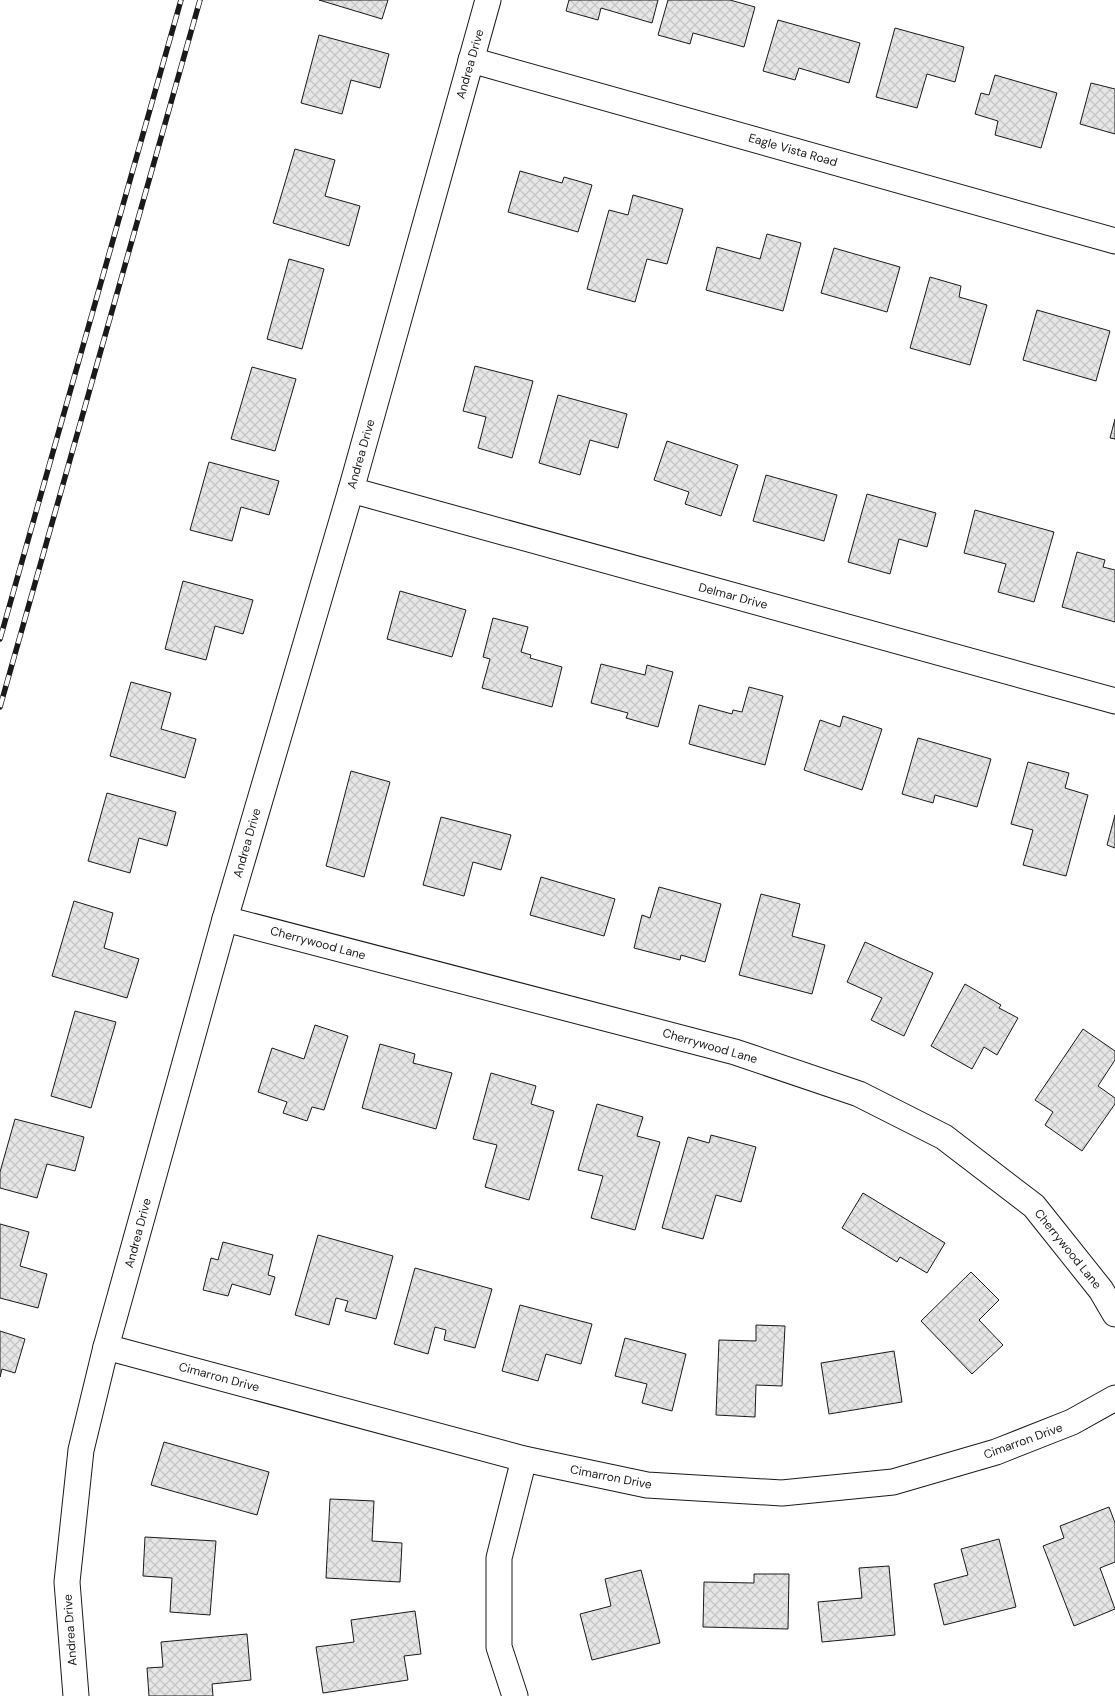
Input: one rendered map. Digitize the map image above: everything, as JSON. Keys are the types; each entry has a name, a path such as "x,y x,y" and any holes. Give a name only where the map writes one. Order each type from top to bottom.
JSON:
{"street":[{"name":"Andrea Drive","path":"76,1696 67,1582 81,1450 106,1347 225,919 351,490 488,0"},
{"name":"Eagle Vista Road","path":"471,60 1115,241"},
{"name":"Delmar Drive","path":"351,490 1115,702"},
{"name":"Cherrywood Lane","path":"225,919 735,1052 859,1094 944,1137 1034,1206 1101,1290 1115,1314"},
{"name":"Cimarron Drive","path":"106,1347 524,1459 647,1485 782,1493 884,1483 996,1452 1072,1422 1115,1398"},
{"path":"515,1696 500,1647 499,1558 524,1459"}],"building":[{"path":"319,0 388,0 382,19"},
{"path":"569,0 658,0 652,23 601,8 598,20 566,11"},
{"path":"668,0 730,0 755,7 744,47 693,33 690,44 658,35"},
{"path":"778,20 860,43 849,83 799,68 795,80 763,71"},
{"path":"895,28 964,47 955,82 927,74 917,108 876,97"},
{"path":"319,35 389,54 380,88 351,80 342,114 301,103"},
{"path":"995,75 1057,93 1041,148 995,135 998,121 975,114 981,93 989,95"},
{"path":"1091,83 1115,89 1115,134 1080,124"},
{"path":"295,149 335,160 325,196 360,206 349,246 273,223"},
{"path":"520,171 562,183 564,177 592,185 578,232 508,212"},
{"path":"633,195 683,209 667,264 647,259 635,302 587,289 609,210 628,215"},
{"path":"767,234 801,243 783,311 706,290 717,247 760,259"},
{"path":"834,248 900,267 887,312 821,293"},
{"path":"289,259 324,269 302,349 267,339"},
{"path":"930,277 961,286 959,297 987,305 970,365 910,348"},
{"path":"1037,310 1110,331 1096,381 1023,360"},
{"path":"475,366 533,381 512,458 478,448 486,417 463,411"},
{"path":"252,367 296,379 275,451 231,439"},
{"path":"558,395 627,414 618,448 590,440 580,475 539,463"},
{"path":"1115,419 1115,439 1110,438"},
{"path":"667,441 738,465 721,516 685,504 689,492 654,480"},
{"path":"209,462 279,481 269,515 241,507 232,541 190,530"},
{"path":"766,475 837,495 824,541 753,521"},
{"path":"867,494 936,513 927,547 899,539 890,574 848,562"},
{"path":"975,510 1054,532 1034,602 998,592 1006,564 964,553"},
{"path":"1077,552 1105,560 1103,567 1115,570 1115,622 1062,607"},
{"path":"183,581 253,600 243,634 215,626 206,660 165,649"},
{"path":"400,591 466,610 452,657 387,639"},
{"path":"493,618 528,627 521,652 531,655 530,658 562,667 552,707 482,688 490,659 483,657"},
{"path":"601,664 645,675 647,665 673,672 658,727 626,718 628,713 591,703"},
{"path":"131,682 171,693 161,729 196,739 185,778 110,756"},
{"path":"749,687 783,696 765,765 689,744 699,705 732,714 733,710 742,712"},
{"path":"843,716 882,729 862,790 804,770 820,720 840,727"},
{"path":"918,738 991,759 977,807 935,795 933,803 902,794"},
{"path":"1028,762 1069,773 1065,788 1088,795 1066,876 1023,865 1033,830 1011,824"},
{"path":"351,771 390,782 364,877 326,866"},
{"path":"107,793 176,812 167,846 139,838 130,873 88,861"},
{"path":"1115,815 1115,848 1107,845"},
{"path":"441,817 511,835 501,870 473,862 464,896 423,885"},
{"path":"541,877 615,899 604,936 530,915"},
{"path":"659,887 721,904 705,962 681,955 680,960 634,948 642,915 650,918"},
{"path":"761,894 800,904 792,936 825,945 812,994 739,975"},
{"path":"74,901 113,913 104,948 139,959 127,998 52,976"},
{"path":"865,942 933,973 904,1036 871,1020 882,998 847,982"},
{"path":"965,984 1001,1005 999,1008 1018,1018 997,1055 984,1047 972,1069 931,1046"},
{"path":"75,1011 116,1022 91,1108 51,1096"},
{"path":"315,1025 348,1036 324,1110 312,1107 307,1121 283,1113 287,1102 258,1092 272,1048 304,1059"},
{"path":"1083,1029 1115,1051 1115,1060 1098,1086 1115,1098 1115,1104 1082,1151 1045,1125 1053,1112 1035,1100"},
{"path":"380,1044 415,1054 413,1063 452,1073 436,1129 362,1108"},
{"path":"491,1073 536,1086 531,1104 554,1111 529,1200 485,1187 497,1145 473,1139"},
{"path":"597,1104 643,1117 637,1136 660,1142 635,1230 591,1218 603,1176 578,1170"},
{"path":"15,1119 84,1137 75,1171 47,1164 37,1198 0,1188 0,1172"},
{"path":"711,1135 756,1147 741,1202 716,1195 703,1239 662,1228 688,1137 709,1143"},
{"path":"863,1193 945,1243 927,1273 900,1257 897,1262 842,1228"},
{"path":"0,1224 29,1232 20,1266 47,1274 38,1308 0,1298"},
{"path":"318,1235 393,1256 376,1319 345,1311 348,1301 336,1298 329,1325 295,1315"},
{"path":"223,1242 273,1255 268,1275 275,1277 270,1295 232,1284 228,1296 203,1290 211,1258 218,1260"},
{"path":"415,1268 492,1289 475,1348 444,1340 446,1330 435,1327 428,1354 394,1344"},
{"path":"971,1272 999,1300 979,1320 1003,1345 972,1374 921,1321"},
{"path":"520,1305 592,1324 581,1364 546,1354 538,1381 502,1371"},
{"path":"756,1325 785,1326 782,1386 756,1385 755,1417 716,1415 719,1340 756,1341"},
{"path":"0,1331 25,1339 15,1373 2,1369 0,1377"},
{"path":"625,1338 686,1354 672,1411 642,1403 647,1384 615,1376"},
{"path":"894,1351 902,1402 829,1414 821,1363"},
{"path":"164,1442 269,1472 257,1515 151,1485"},
{"path":"330,1499 374,1501 372,1541 402,1543 400,1582 326,1578"},
{"path":"1109,1507 1115,1523 1115,1562 1100,1568 1115,1609 1074,1626 1043,1546 1064,1538 1060,1526"},
{"path":"145,1537 216,1541 210,1615 170,1612 172,1578 143,1576"},
{"path":"999,1539 1016,1607 944,1625 934,1584 968,1575 961,1549"},
{"path":"889,1566 895,1635 822,1642 818,1602 862,1598 859,1568"},
{"path":"641,1570 660,1643 592,1660 580,1614 611,1606 605,1579"},
{"path":"754,1574 789,1574 788,1629 703,1627 704,1582 754,1583"},
{"path":"415,1611 421,1654 404,1656 408,1680 323,1693 316,1647 354,1642 351,1620"},
{"path":"247,1634 251,1680 212,1684 213,1696 149,1696 147,1668 163,1667 161,1642"}],"railway":[{"path":"0,639 181,0"},
{"path":"0,707 200,0"}]}
